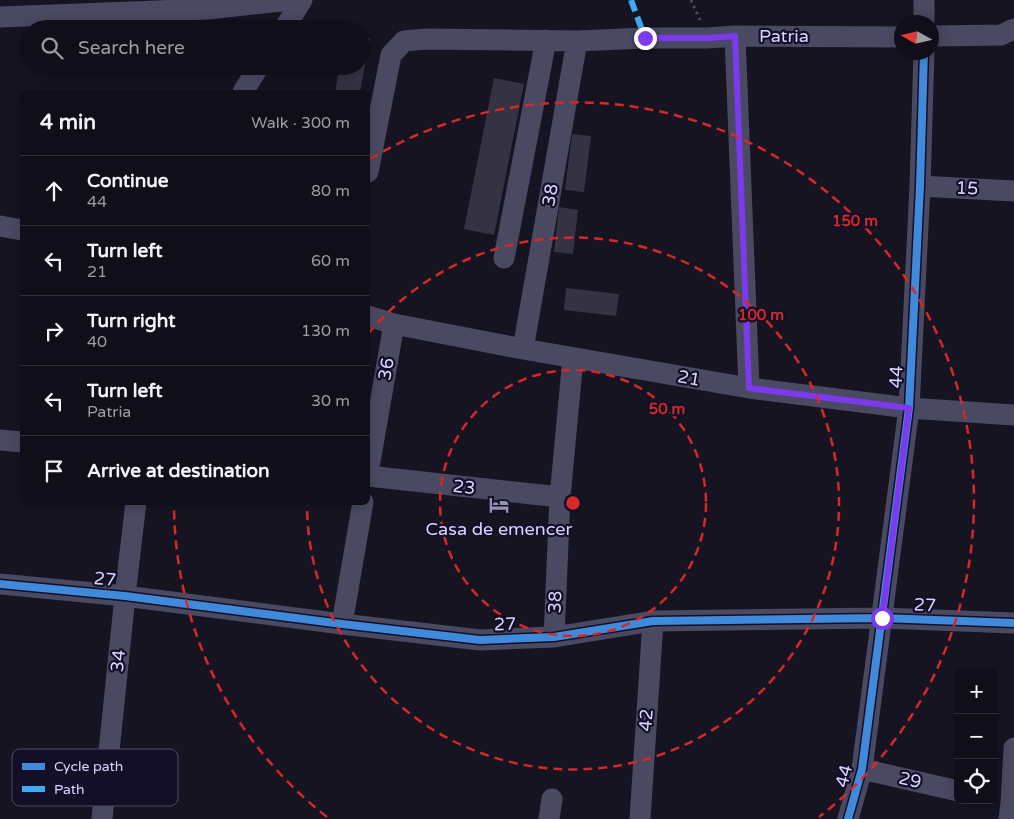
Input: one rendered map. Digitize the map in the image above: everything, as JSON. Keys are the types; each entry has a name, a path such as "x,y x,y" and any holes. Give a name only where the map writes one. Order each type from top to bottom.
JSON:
{"street":[{"path":"0,17 291,0"},
{"path":"290,20 302,0"},
{"path":"924,0 924,15"},
{"path":"939,36 1001,35 1014,29"},
{"path":"735,36 749,388"},
{"name":"Patria","path":"370,162 391,55 404,41 427,39 577,41 735,36 894,36"},
{"path":"504,258 546,40"},
{"name":"38","path":"523,349 577,41"},
{"name":"44","path":"848,819 862,769 909,408 920,186 924,60"},
{"path":"244,90 254,75"},
{"name":"15","path":"920,186 1014,191"},
{"path":"0,226 20,230"},
{"name":"21","path":"370,317 394,324 523,349 749,388 909,408 1014,415"},
{"name":"36","path":"370,462 394,324"},
{"name":"38","path":"554,637 560,497 573,358"},
{"path":"0,440 20,442"},
{"name":"23","path":"370,474 560,497"},
{"name":"34","path":"109,749 136,505"},
{"path":"342,624 362,505"},
{"name":"27","path":"0,584 125,596 480,640 554,637 653,621 882,618 1014,623"},
{"name":"42","path":"640,819 653,621"},
{"path":"1007,806 1014,748"},
{"name":"29","path":"862,769 954,790"},
{"name":"34","path":"102,819 103,806"}],"building":[{"path":"338,75 363,75 360,90 335,90"},
{"path":"494,78 524,84 494,235 464,229"},
{"path":"572,134 591,136 584,192 565,190"},
{"path":"559,207 578,210 573,254 554,252"},
{"path":"566,288 619,294 616,316 564,310"}],"marked path":[{"path":"631,0 645,38"}],"cycle path":[{"path":"848,819 862,769 909,408 920,186 924,60"},
{"path":"0,584 125,596 480,640 554,637 653,621 882,618 1014,623"}],"place":[{"name":"Casa de emencer","path":"499,505"}],"route":[{"path":"645,38 735,36 749,388 909,408 882,618"}]}
